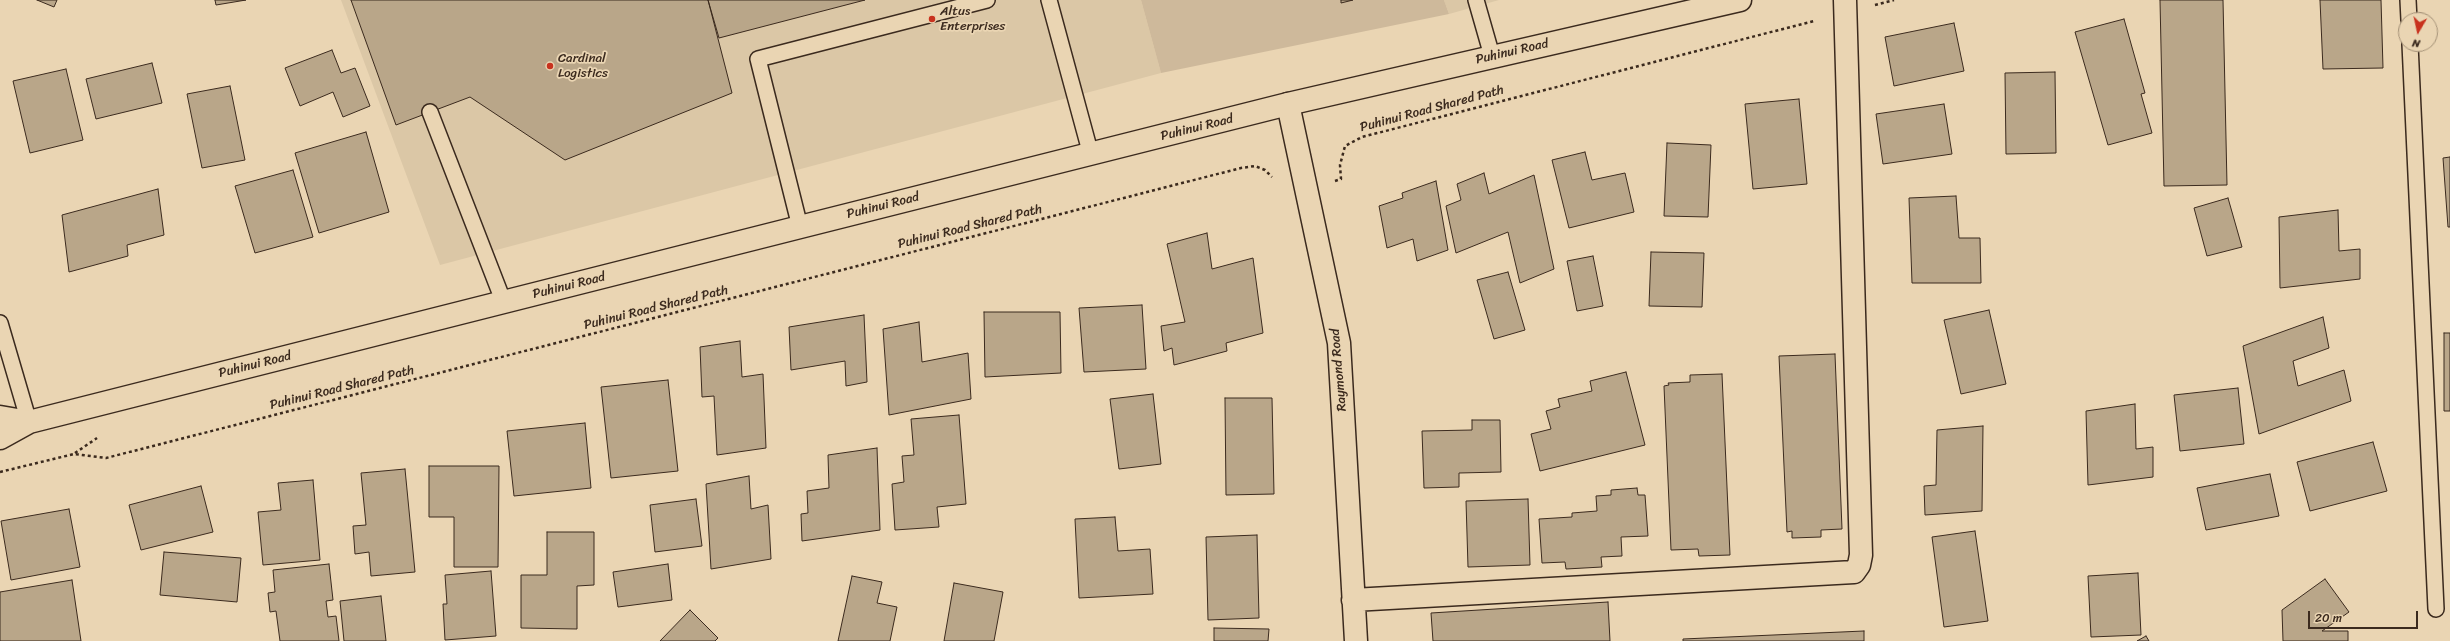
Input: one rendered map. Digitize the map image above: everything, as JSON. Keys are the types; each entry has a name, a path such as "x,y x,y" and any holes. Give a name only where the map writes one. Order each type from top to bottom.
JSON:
{"main road":[{"name":"Puhinui Road","path":"0,438 28,422 504,303 800,226 1091,155 1288,104 1740,0"},
{"path":"1354,600 1854,572 1859,565 1861,555 1845,6"},
{"name":"Raymond Road","path":"1288,104 1339,343 1356,641"},
{"name":"Puhinui Road","path":"0,417 28,422"}],"lane":[{"path":"800,226 758,59 987,0"},
{"path":"1049,0 1091,155"},
{"path":"1476,0 1492,56"},
{"path":"2408,0 2409,12"},
{"path":"2410,52 2436,609"},
{"path":"430,112 504,303"},
{"path":"0,323 28,422"}],"path":[{"name":"Puhinui Road Shared Path","path":"0,472 74,454 106,458 1241,168 1255,166 1265,170 1272,177 1279,199 1341,179 1341,155 1345,146 1362,137 1845,6 1894,0"},
{"path":"74,454 102,434"}],"shaded area":[{"path":"341,0 1141,0 1161,73 440,265"},
{"path":"1141,0 1444,0 1449,14 1161,73"},
{"path":"1444,0 1499,0 1449,14"}],"building":[{"path":"37,0 57,0 54,7"},
{"path":"215,0 246,0 216,5"},
{"name":"Cardinal Logistics","path":"351,0 708,0 732,93 565,160 470,97 396,125"},
{"path":"708,0 865,0 719,38"},
{"path":"1341,0 1353,0 1341,3"},
{"path":"2160,0 2223,0 2227,185 2164,186"},
{"path":"2320,0 2381,0 2383,68 2323,69"},
{"path":"2124,19 2145,93 2141,94 2152,133 2108,145 2075,32"},
{"path":"1954,23 1964,71 1894,86 1885,37"},
{"path":"332,50 341,73 355,68 370,106 343,117 333,92 300,106 285,68"},
{"path":"152,63 162,103 96,119 86,79"},
{"path":"66,69 83,140 30,153 13,81"},
{"path":"2055,72 2056,153 2006,154 2005,73"},
{"path":"230,86 245,160 202,168 187,94"},
{"path":"1799,99 1807,184 1753,189 1745,104"},
{"path":"1944,104 1952,154 1883,164 1876,114"},
{"path":"366,132 389,212 319,233 295,153"},
{"path":"1667,143 1711,145 1708,217 1664,216"},
{"path":"1585,152 1592,180 1625,173 1634,212 1569,228 1552,160"},
{"path":"2450,157 2450,227 2448,227 2443,158"},
{"path":"293,170 313,237 255,253 235,186"},
{"path":"1484,173 1489,194 1534,175 1554,269 1520,283 1508,232 1456,253 1446,206 1461,200 1457,184"},
{"path":"1436,181 1448,250 1417,261 1413,239 1387,248 1379,206 1403,198 1402,193"},
{"path":"158,189 164,235 127,245 128,256 69,272 62,215"},
{"path":"1956,196 1959,238 1980,238 1981,283 1912,283 1909,198"},
{"path":"2228,198 2242,247 2207,256 2194,208"},
{"path":"2338,210 2339,251 2360,249 2360,279 2280,288 2279,217"},
{"path":"1207,233 1212,269 1253,258 1263,333 1226,343 1227,351 1174,365 1172,348 1164,351 1161,326 1185,322 1167,244"},
{"path":"1651,252 1704,253 1702,307 1649,306"},
{"path":"1593,256 1603,306 1577,311 1567,261"},
{"path":"1508,272 1525,330 1494,339 1477,280"},
{"path":"1142,305 1146,369 1084,372 1079,308"},
{"path":"1989,310 2006,384 1961,394 1944,320"},
{"path":"984,312 1060,312 1061,373 985,377"},
{"path":"864,315 867,382 846,386 845,361 791,370 789,327"},
{"path":"2323,317 2329,348 2293,361 2298,386 2344,370 2351,401 2259,434 2243,346"},
{"path":"919,322 922,362 968,353 971,399 889,415 883,329"},
{"path":"2444,333 2450,333 2450,411 2444,411"},
{"path":"740,341 742,377 763,374 766,448 717,455 714,396 702,397 700,347"},
{"path":"1835,354 1842,529 1821,530 1821,537 1792,538 1792,531 1787,532 1779,356"},
{"path":"1626,372 1645,445 1540,471 1531,434 1551,429 1546,411 1560,407 1558,399 1592,391 1590,381"},
{"path":"1722,374 1730,555 1699,556 1698,549 1671,550 1664,386 1669,385 1668,383 1690,382 1690,375"},
{"path":"668,380 678,471 611,478 601,387"},
{"path":"2238,388 2244,444 2180,451 2174,395"},
{"path":"1153,394 1161,464 1119,469 1110,399"},
{"path":"1225,398 1272,398 1274,494 1226,495"},
{"path":"2135,404 2136,449 2153,447 2153,477 2088,485 2086,411"},
{"path":"959,415 966,504 937,507 939,527 895,530 892,484 904,482 902,456 914,455 911,419"},
{"path":"1472,420 1500,420 1501,472 1459,473 1459,487 1424,488 1422,431 1472,430"},
{"path":"585,423 591,488 514,496 507,431"},
{"path":"1983,426 1982,511 1925,515 1924,486 1936,485 1937,430"},
{"path":"2373,442 2387,491 2310,511 2297,462"},
{"path":"877,448 880,530 802,541 801,514 808,513 807,491 829,488 828,455"},
{"path":"429,466 499,466 498,567 454,567 454,517 429,517"},
{"path":"405,469 415,572 371,576 369,552 355,554 353,526 366,525 361,473"},
{"path":"2270,474 2279,516 2206,530 2197,488"},
{"path":"749,476 751,509 768,505 771,559 711,569 706,484"},
{"path":"313,480 320,560 263,565 258,512 281,510 278,483"},
{"path":"201,486 213,532 141,550 129,505"},
{"path":"1637,488 1638,495 1645,495 1648,536 1621,537 1622,556 1601,557 1602,567 1566,569 1565,562 1542,563 1539,519 1572,517 1572,513 1597,511 1596,496 1611,495 1611,490"},
{"path":"696,499 702,546 655,552 650,505"},
{"path":"1528,499 1530,565 1468,567 1466,501"},
{"path":"69,509 80,567 11,580 1,521"},
{"path":"1115,517 1118,551 1150,549 1153,594 1079,598 1075,519"},
{"path":"1975,531 1988,621 1944,627 1932,537"},
{"path":"547,532 594,532 594,585 577,586 577,629 521,628 521,575 547,575"},
{"path":"1257,535 1259,618 1208,620 1206,537"},
{"path":"164,552 241,558 237,602 160,595"},
{"path":"329,564 333,600 326,601 328,617 336,616 339,641 280,641 276,611 270,612 268,593 275,592 273,570"},
{"path":"668,564 672,600 618,607 613,572"},
{"path":"491,571 496,636 445,640 443,604 447,604 445,575"},
{"path":"2138,573 2141,635 2091,637 2088,576"},
{"path":"852,576 882,582 877,603 897,607 890,641 838,641"},
{"path":"2325,579 2349,612 2322,631 2348,631 2348,641 2283,641 2282,610"},
{"path":"72,580 81,641 0,641 0,592"},
{"path":"954,583 1003,592 994,641 944,641"},
{"path":"381,596 386,641 344,641 340,601"},
{"path":"1608,602 1610,641 1433,641 1431,613"},
{"path":"690,610 718,638 715,641 660,641"},
{"path":"1214,628 1269,629 1268,641 1214,641"},
{"path":"1864,631 1864,641 1683,641 1683,639"},
{"path":"2146,636 2149,641 2137,641"}],"place":[{"name":"Altus Enterprises","path":"932,19"},
{"name":"Cardinal Logistics","path":"550,66"}]}
